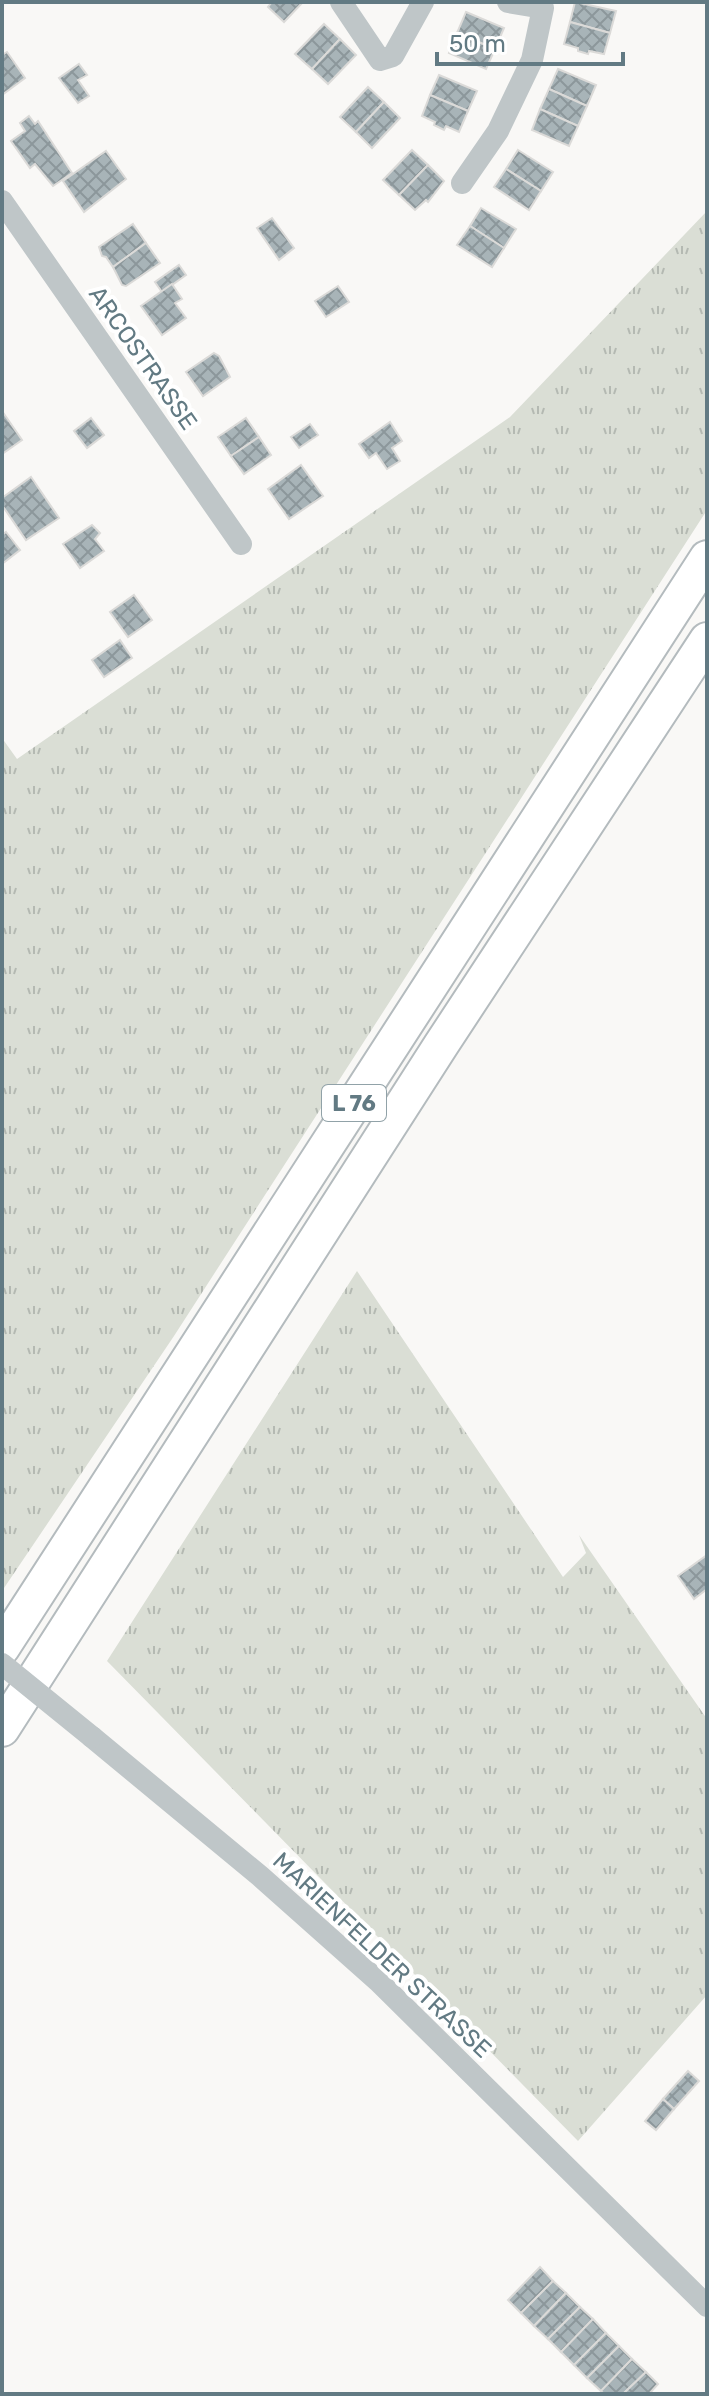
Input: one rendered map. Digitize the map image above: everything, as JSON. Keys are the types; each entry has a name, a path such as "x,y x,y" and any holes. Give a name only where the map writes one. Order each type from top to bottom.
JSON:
{"main road":[{"name":"L 76","path":"2,1648 707,558"},
{"name":"L 76","path":"2,1729 441,1045 707,640"}],"street":[{"path":"341,2 380,60 393,56 423,2"},
{"path":"462,183 498,131 532,60 543,8 508,2"},
{"name":"ARCOSTRASSE","path":"2,201 241,544"},
{"name":"MARIENFELDER STRASSE","path":"2,1664 248,1866 368,1972 707,2306"}],"green space":[{"path":"707,211 707,510 174,1336 2,1591 2,738 17,759 510,417"},
{"path":"357,1271 563,1577 586,1553 579,1535 707,1719 707,1995 578,2141 107,1661"}],"building":[{"path":"272,2 303,2 284,22 268,7"},
{"path":"575,2 616,11 610,33 570,22"},
{"path":"466,12 504,28 495,49 457,33"},
{"path":"570,22 610,33 604,54 589,51 588,54 564,44"},
{"path":"324,24 340,39 312,69 295,54"},
{"path":"457,33 495,49 486,69 449,53"},
{"path":"340,39 356,55 328,84 312,69"},
{"path":"7,52 25,78 2,95 2,55"},
{"path":"79,64 87,75 78,80 89,96 78,103 59,78"},
{"path":"558,69 596,85 587,106 549,89"},
{"path":"439,75 477,91 468,111 430,95"},
{"path":"368,87 384,102 356,132 340,117"},
{"path":"549,89 587,106 578,126 540,109"},
{"path":"430,95 468,111 459,132 446,126 444,130 422,116"},
{"path":"384,102 400,118 372,148 356,132"},
{"path":"540,109 578,126 569,146 532,130"},
{"path":"29,116 35,124 38,121 72,173 53,186 35,164 30,168 11,141 25,131 20,123"},
{"path":"412,150 428,165 399,195 383,180"},
{"path":"518,150 553,172 541,191 506,169"},
{"path":"106,151 126,179 84,212 63,181"},
{"path":"428,165 444,181 428,202 426,200 415,210 399,195"},
{"path":"506,169 541,191 529,210 494,187"},
{"path":"481,208 516,229 504,248 470,226"},
{"path":"272,218 294,248 279,260 257,228"},
{"path":"133,224 146,243 113,267 102,256 99,247"},
{"path":"470,226 504,248 492,267 457,245"},
{"path":"146,243 160,263 126,286 122,285 113,267"},
{"path":"179,265 186,275 162,292 155,282"},
{"path":"172,284 182,299 175,303 186,318 162,335 141,306"},
{"path":"338,286 349,302 326,317 315,301"},
{"path":"214,353 219,356 230,377 203,396 186,372"},
{"path":"2,411 22,440 2,454"},
{"path":"91,418 104,435 87,448 74,431"},
{"path":"246,418 259,437 231,456 218,437"},
{"path":"390,422 402,441 392,448 400,461 387,469 376,453 369,458 359,444"},
{"path":"310,424 318,435 299,448 291,437"},
{"path":"259,437 271,455 244,474 231,456"},
{"path":"301,465 323,496 289,519 268,489"},
{"path":"31,477 59,518 26,540 2,505 2,498"},
{"path":"92,525 100,533 95,539 104,551 80,568 63,544"},
{"path":"6,532 20,550 2,564 2,535"},
{"path":"134,595 152,620 128,637 110,612"},
{"path":"120,640 132,658 104,677 92,660"},
{"path":"707,1555 707,1589 694,1599 678,1576"},
{"path":"688,2071 699,2081 674,2109 663,2099"},
{"path":"663,2099 674,2109 656,2130 645,2121"},
{"path":"540,2267 553,2281 521,2313 508,2300"},
{"path":"553,2281 566,2293 534,2326 521,2313"},
{"path":"566,2293 580,2307 548,2339 534,2326"},
{"path":"580,2307 593,2319 561,2352 548,2339"},
{"path":"593,2319 606,2333 574,2365 561,2352"},
{"path":"606,2333 619,2346 587,2378 574,2365"},
{"path":"619,2346 632,2359 601,2391 587,2378"},
{"path":"632,2359 646,2372 623,2394 604,2394 601,2391"},
{"path":"646,2372 658,2384 649,2394 623,2394"}]}
